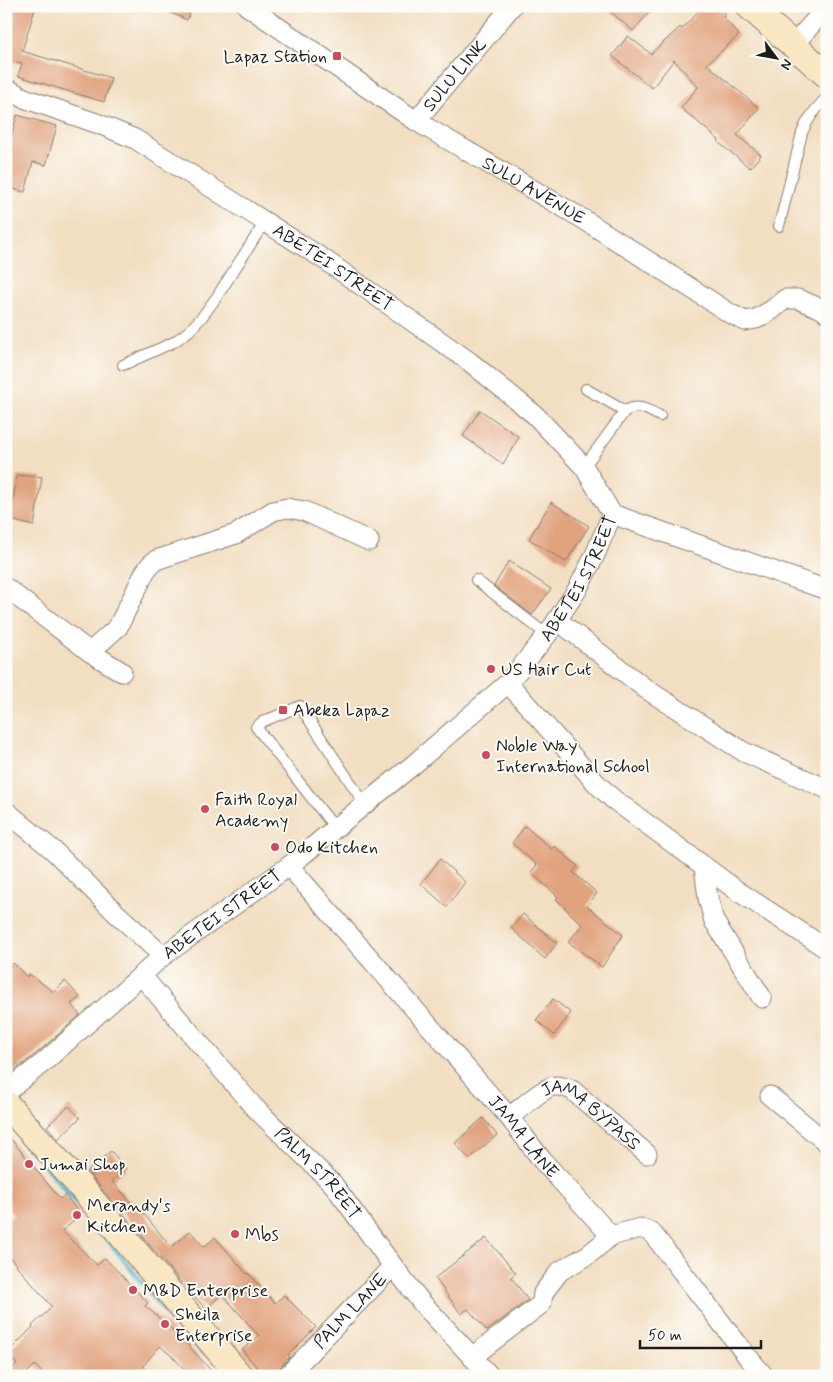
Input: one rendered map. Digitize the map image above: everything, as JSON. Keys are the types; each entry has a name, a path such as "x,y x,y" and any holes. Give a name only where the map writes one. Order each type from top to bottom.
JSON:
{"street":[{"name":"SULU AVENUE","path":"247,6 416,120 583,219 731,314 745,321 756,319 772,310 785,299 798,299 827,313"},
{"name":"SULU LINK","path":"416,120 512,6"},
{"path":"749,6 827,75"},
{"path":"793,45 827,7"},
{"name":"ABETEI STREET","path":"6,88 15,99 99,124 136,139 325,260 470,362 536,415 584,467 612,514 581,581 552,628 508,683 413,765 289,866 162,956 44,1062 6,1092"},
{"path":"90,652 118,627 145,572 156,560 236,534 272,511 287,508 304,511 369,541"},
{"path":"612,514 827,590"},
{"path":"6,588 90,652 122,672"},
{"path":"552,628 744,752 827,789"},
{"path":"508,683 613,799 739,892 827,949"},
{"path":"6,811 54,851 162,956"},
{"name":"JAMA LANE","path":"289,866 510,1117 542,1160 611,1236"},
{"path":"704,866 708,898 714,920 762,998"},
{"name":"PALM STREET","path":"141,975 253,1106 333,1184 422,1303 490,1376"},
{"name":"JAMA BYPASS","path":"510,1117 547,1088 555,1085 563,1087 572,1090 648,1154"},
{"path":"770,1096 827,1143"},
{"path":"6,1104 76,1181 240,1376"},
{"path":"472,1357 540,1305 544,1290 560,1271 588,1254 611,1236 640,1228 651,1232 764,1376"},
{"name":"PALM LANE","path":"287,1376 393,1266"}],"lane":[{"path":"779,226 806,123 811,114 827,97"},
{"path":"122,365 174,342 189,331 216,298 265,222"},
{"path":"586,389 625,411"},
{"path":"584,467 625,411 638,406 660,416"},
{"path":"476,580 552,628"},
{"path":"335,828 256,727 262,722 300,706 364,803"}],"building":[{"path":"10,6 36,6 22,51 111,78 104,102 18,76 22,63 8,62 6,54 6,19"},
{"path":"155,6 193,6 187,20"},
{"path":"604,6 655,6 633,31"},
{"path":"703,6 718,6 726,14 723,17 739,35 707,64 759,108 737,135 761,155 750,168 681,108 698,87 674,60 652,88 612,56 628,36 651,54 680,27 682,29"},
{"path":"17,115 57,126 46,165 33,162 25,192 6,187 6,156"},
{"path":"480,410 519,437 503,464 463,436"},
{"path":"17,475 42,477 34,526 10,520"},
{"path":"551,502 589,526 566,562 529,539"},
{"path":"509,561 551,589 532,615 494,586"},
{"path":"525,826 552,849 554,846 578,866 573,872 597,893 587,906 623,935 602,967 568,942 582,925 556,899 558,897 531,872 537,865 512,843"},
{"path":"440,859 465,882 447,907 421,884"},
{"path":"523,914 557,943 545,959 511,928"},
{"path":"13,963 27,977 29,974 54,992 65,981 80,997 71,1004 80,1015 37,1053 6,1077 6,970"},
{"path":"553,999 571,1013 554,1035 536,1020"},
{"path":"69,1106 80,1118 58,1139 47,1126"},
{"path":"483,1118 497,1135 469,1159 455,1143"},
{"path":"6,1133 60,1199 65,1195 81,1215 62,1231 97,1265 105,1258 148,1303 145,1306 173,1330 216,1376 191,1376 160,1346 143,1366 153,1376 45,1376 35,1365 24,1376 6,1376 17,1364 6,1354 52,1307 6,1253 6,1221 14,1215 6,1206"},
{"path":"111,1151 126,1169 112,1181 137,1209 139,1208 171,1247 190,1231 204,1247 215,1237 275,1303 284,1295 316,1327 288,1355 290,1357 279,1368 276,1376 265,1376 242,1350 259,1336 222,1294 206,1309 87,1171"},
{"path":"486,1238 516,1273 511,1277 528,1300 487,1331 468,1309 461,1314 435,1278"}],"waterway":[{"path":"45,1166 101,1231 161,1307 203,1352"}],"place":[{"name":"Lapaz Station","path":"337,56"},
{"name":"US Hair Cut","path":"491,669"},
{"name":"Abeka Lapaz","path":"283,710"},
{"name":"Noble Way International School","path":"486,755"},
{"name":"Faith Royal Academy","path":"205,809"},
{"name":"Odo Kitchen","path":"275,847"},
{"name":"Jumai Shop","path":"29,1164"},
{"name":"Merandy's Kitchen","path":"77,1215"},
{"name":"Mbs","path":"235,1234"},
{"name":"M&D Enterprise","path":"133,1290"},
{"name":"Sheila Enterprise","path":"165,1324"}]}
